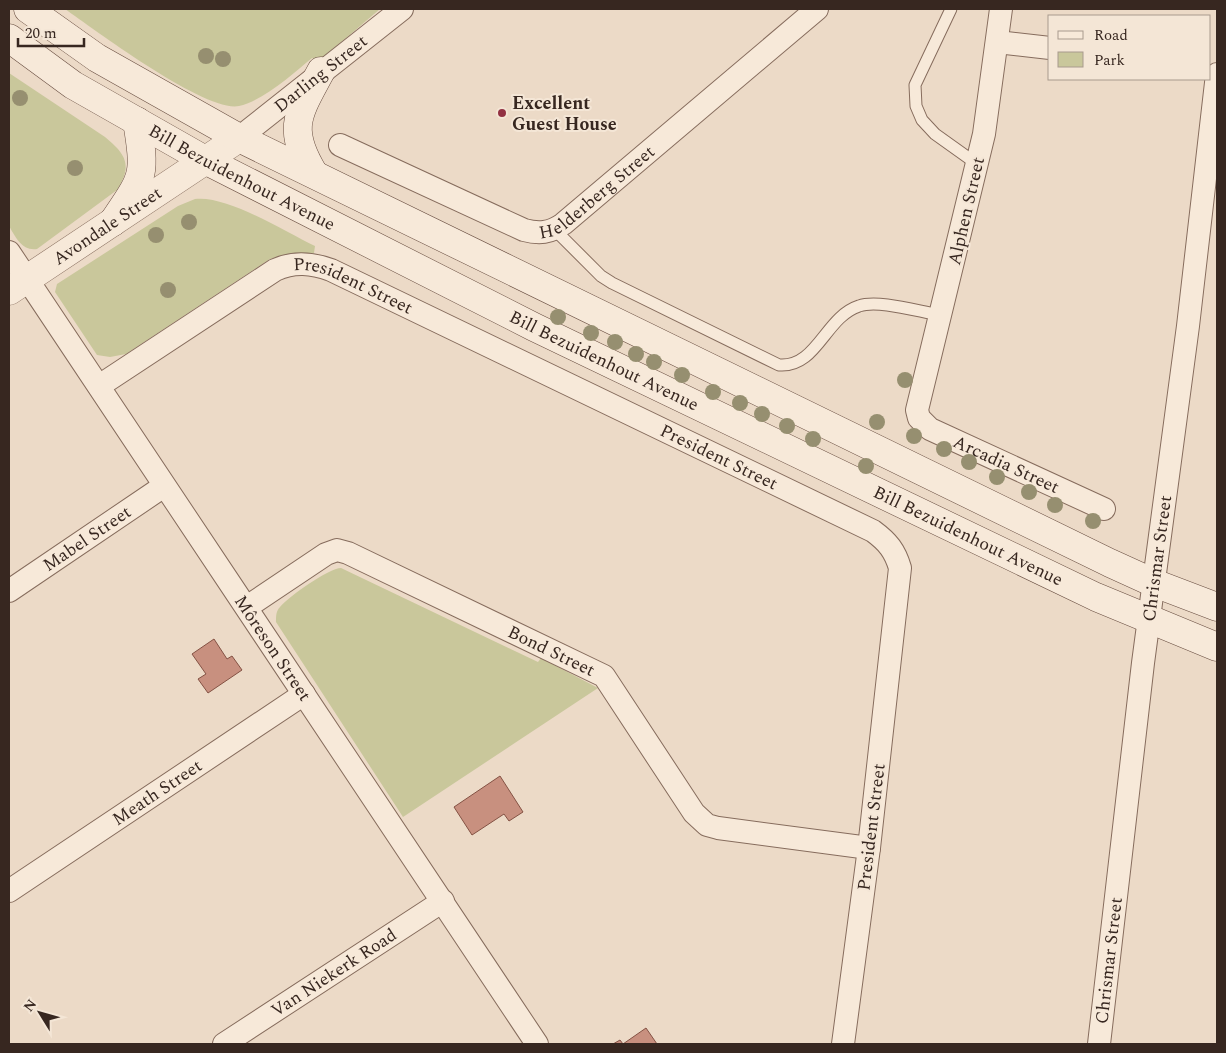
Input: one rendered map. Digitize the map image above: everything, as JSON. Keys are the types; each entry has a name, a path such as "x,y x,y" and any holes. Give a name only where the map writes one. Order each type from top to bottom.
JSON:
{"main road":[{"name":"Bill Bezuidenhout Avenue","path":"28,9 97,58 239,138 552,289 873,449 1154,583 1217,607"},
{"name":"Bill Bezuidenhout Avenue","path":"9,38 73,85 205,160 534,327 1096,597 1217,647"},
{"path":"314,174 300,152 297,134 302,107 322,71"},
{"path":"113,222 136,187 143,170 137,121"},
{"name":"Avondale Street","path":"18,285 239,138"}],"street":[{"name":"Darling Street","path":"239,138 402,9"},
{"name":"Helderberg Street","path":"340,145 524,230 535,233 555,230 817,9"},
{"name":"Alphen Street","path":"917,410 984,134 1001,9"},
{"path":"997,42 1048,48"},
{"name":"Chrismar Street","path":"1099,1044 1149,620 1188,326 1217,72"},
{"name":"Môreson Street","path":"9,252 18,285 99,386 538,1044"},
{"name":"President Street","path":"99,386 275,270 294,264 312,264 331,270 873,531 886,540 895,552 900,568 869,848 843,1044"},
{"name":"Arcadia Street","path":"917,410 919,418 930,429 1104,510"},
{"name":"Mabel Street","path":"9,591 164,486"},
{"name":"Bond Street","path":"247,607 326,554 337,550 348,553 604,676 694,813 707,825 869,848"},
{"name":"Meath Street","path":"9,891 304,694"},
{"name":"Van Niekerk Road","path":"224,1044 443,900"}],"lane":[{"path":"952,9 915,85 916,106 922,120 935,134 977,164"},
{"path":"555,230 601,276 612,283 779,365 790,366 806,358 832,324 860,305 874,304 940,315"}],"green space":[{"path":"65,9 380,9 318,62 312,58 268,93 239,106 223,105 177,84 125,51"},
{"path":"9,73 105,137 118,149 125,161 126,167 122,182 117,190 37,249 23,246 9,226"},
{"path":"195,199 208,199 223,203 255,215 315,246 314,253 292,253 270,259 126,354 110,357 97,355 55,292 57,284 178,206"},
{"path":"341,568 538,662 541,658 598,688 403,817 276,622 278,610 284,602 319,578 335,569"}],"building":[{"path":"214,639 227,659 232,656 242,670 208,693 198,679 206,674 192,654"},
{"path":"500,776 523,812 509,821 504,814 472,835 454,807"},
{"path":"646,1028 657,1044 623,1044"},
{"path":"620,1040 623,1044 613,1044"}],"place":[{"name":"Excellent Guest House","path":"502,113"}]}
